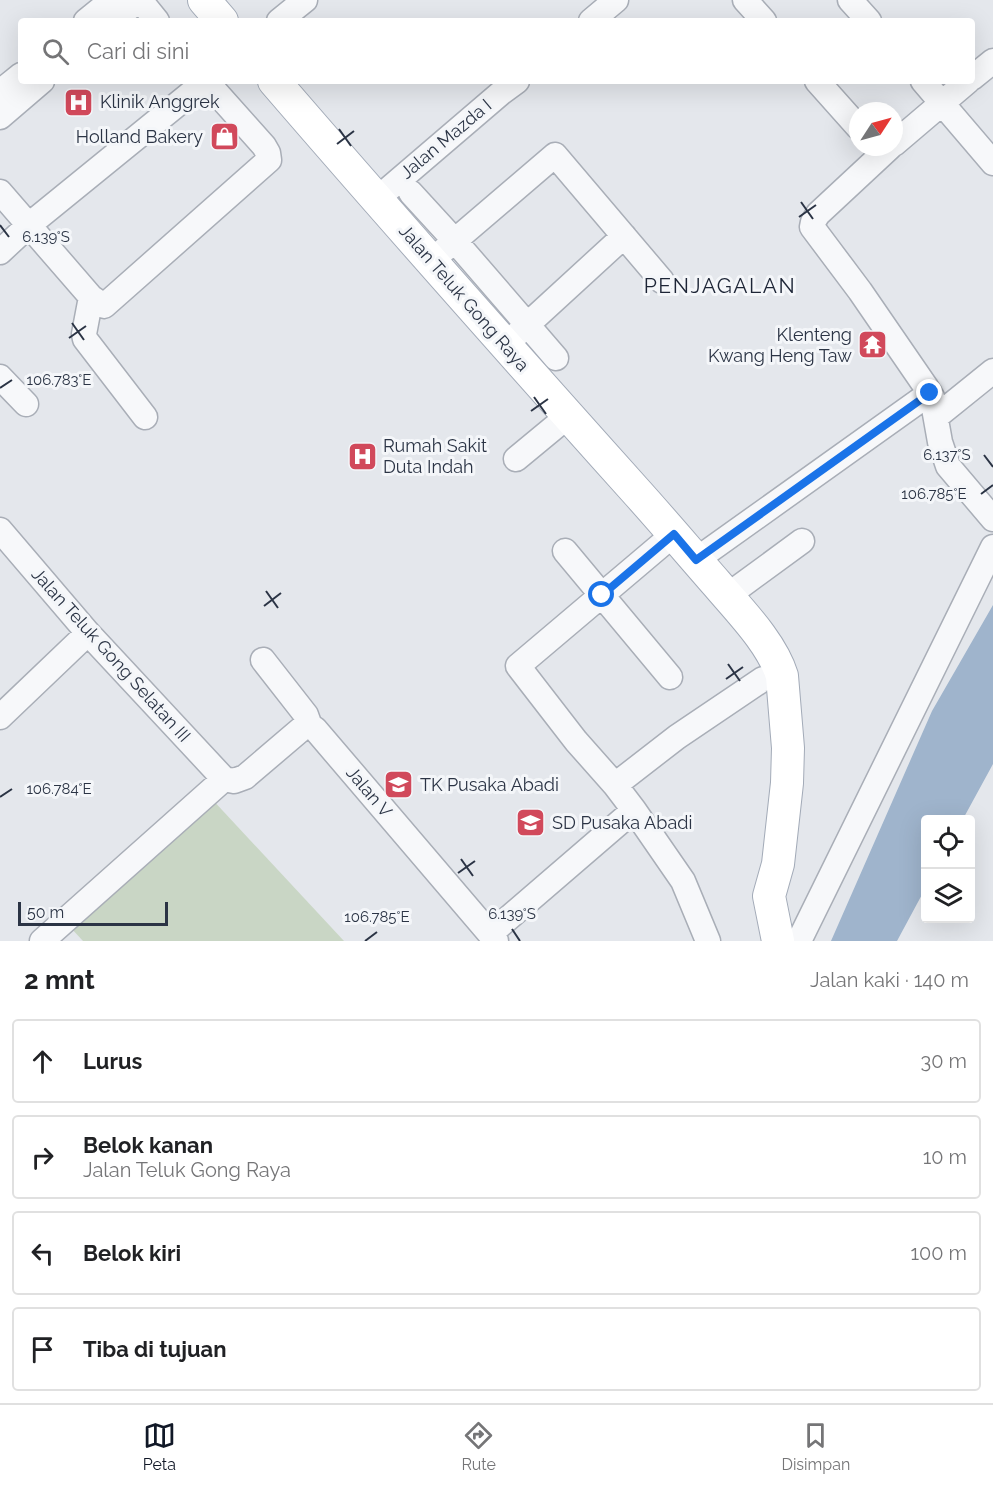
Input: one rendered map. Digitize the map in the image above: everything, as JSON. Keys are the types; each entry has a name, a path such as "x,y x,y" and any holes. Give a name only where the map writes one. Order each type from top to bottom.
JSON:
{"main road":[{"path":"204,0 219,18"},
{"name":"Jalan Teluk Gong Raya","path":"277,84 431,261 516,335 568,416 674,534 766,645 782,676 788,748 788,783 778,864 787,890 793,940"}],"street":[{"path":"90,18 112,0"},
{"path":"118,18 139,0 154,18"},
{"path":"283,18 305,0"},
{"path":"595,18 616,0"},
{"path":"745,0 761,18"},
{"path":"850,0 866,18"},
{"path":"975,76 993,61"},
{"path":"0,92 18,77"},
{"path":"0,117 38,84"},
{"path":"0,252 29,225 202,84"},
{"path":"0,192 91,297 104,306 268,160 268,153 264,146 209,84"},
{"name":"Jalan Mazda I","path":"377,199 513,84"},
{"path":"820,84 849,118"},
{"path":"925,84 993,163"},
{"path":"903,133 964,84"},
{"path":"431,261 555,155 662,281"},
{"path":"877,156 818,214 812,227 860,291 930,393 940,442 948,466 993,519"},
{"path":"411,193 455,241 516,335 556,358"},
{"path":"516,335 624,236"},
{"path":"91,297 85,339 145,417"},
{"path":"936,417 993,371"},
{"path":"0,377 26,404"},
{"path":"696,560 930,393"},
{"path":"516,459 568,416"},
{"name":"Jalan Teluk Gong Selatan III","path":"0,530 88,633 224,779"},
{"path":"674,534 518,666 576,741 634,810 683,881 708,941"},
{"path":"727,596 802,541"},
{"path":"793,940 993,547"},
{"path":"565,551 670,677"},
{"path":"0,717 88,633"},
{"name":"Jalan V","path":"263,660 306,715 310,726 315,729 493,938"},
{"path":"615,785 677,737 763,679 782,676"},
{"path":"42,941 224,779 234,782 245,777 306,725 310,726"},
{"path":"493,938 634,810"}],"green space":[{"path":"210,797 344,941 83,941 70,927"}],"water":[{"path":"993,605 993,764 965,815 921,815 921,896 897,941 831,941 932,711"}],"place":[{"name":"Klinik Anggrek","path":"79,102"},
{"name":"Holland Bakery","path":"224,137"},
{"name":"Klenteng Kwang Heng Taw","path":"873,345"},
{"name":"Rumah Sakit Duta Indah","path":"362,456"},
{"name":"TK Pusaka Abadi","path":"399,785"},
{"name":"SD Pusaka Abadi","path":"531,823"}],"district":[{"name":"PENJAGALAN","path":"720,286"}],"route":[{"path":"602,595 674,534 696,560 930,393"}]}
